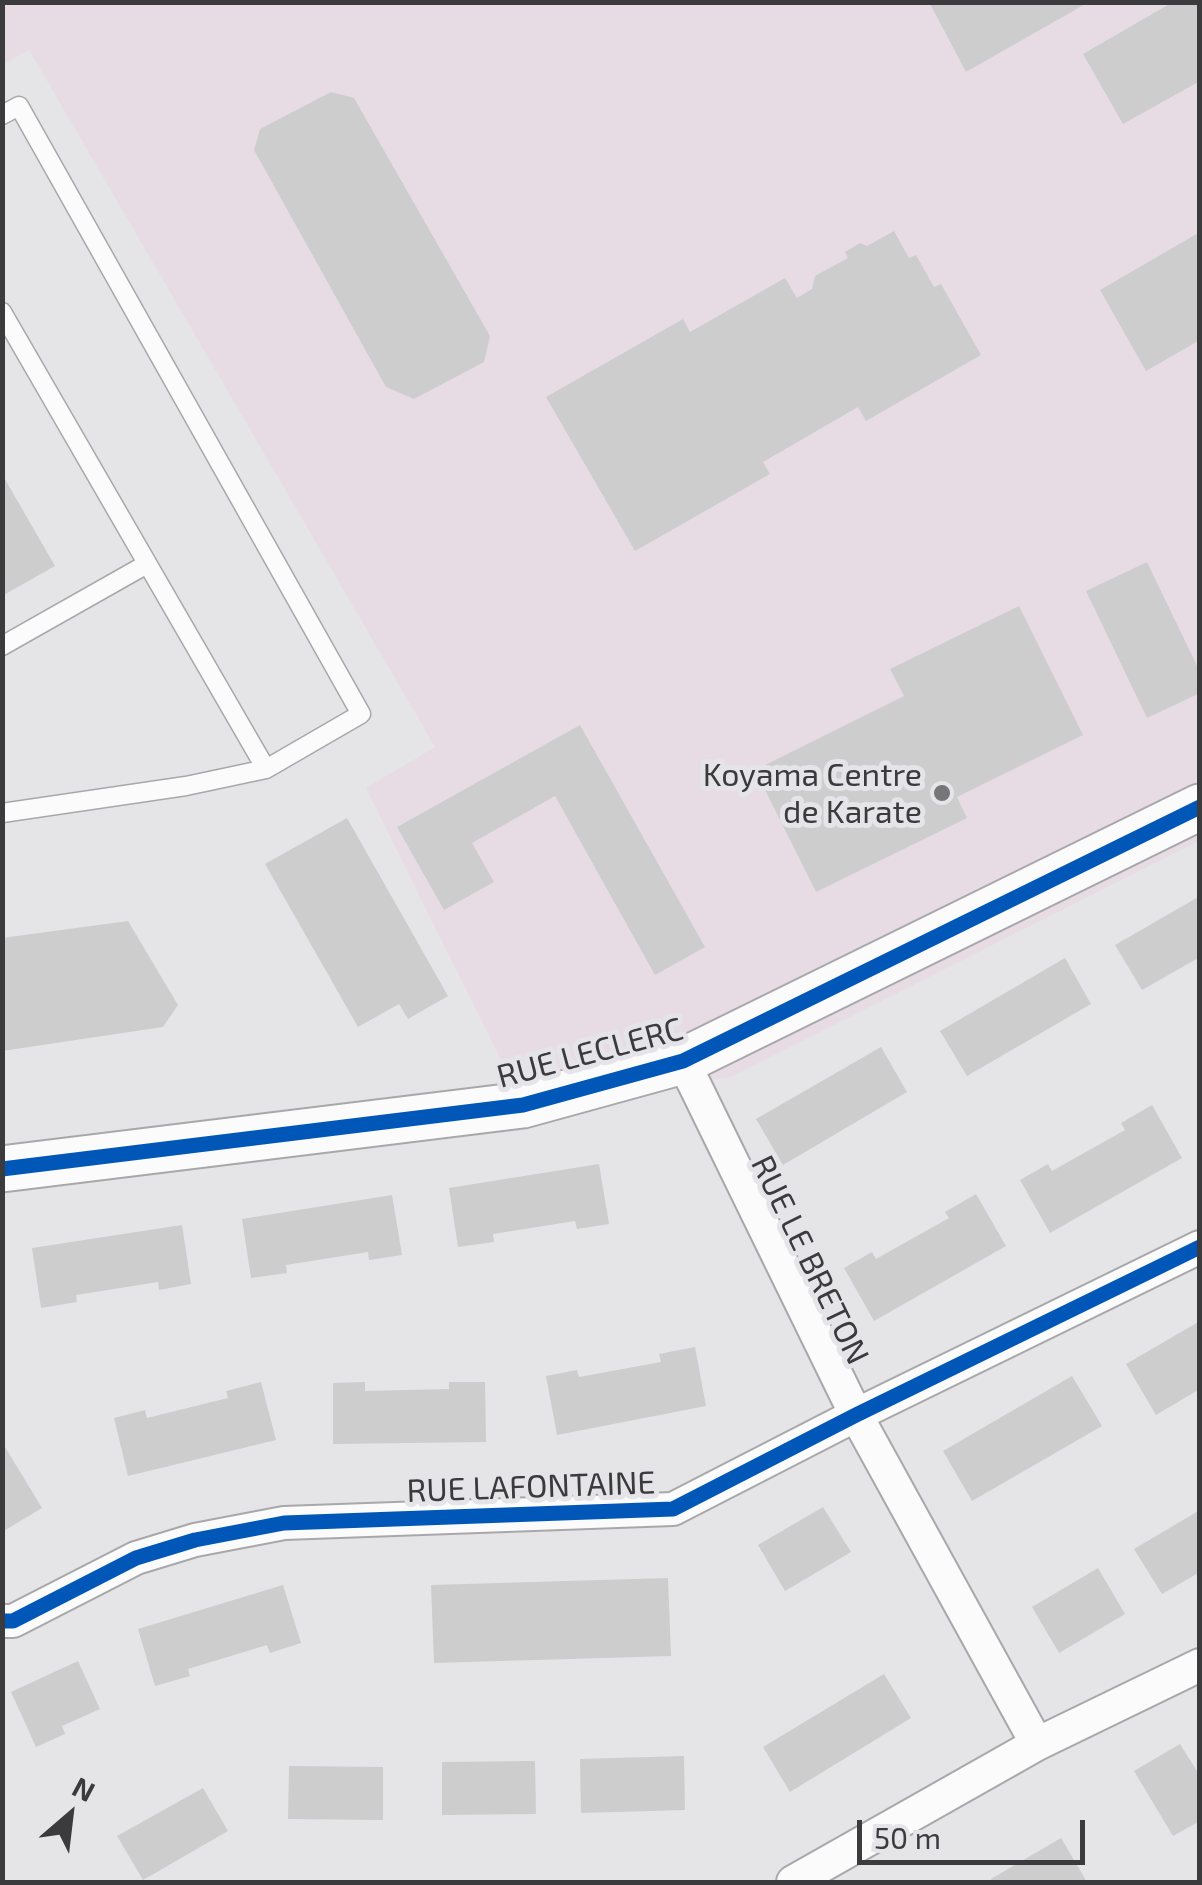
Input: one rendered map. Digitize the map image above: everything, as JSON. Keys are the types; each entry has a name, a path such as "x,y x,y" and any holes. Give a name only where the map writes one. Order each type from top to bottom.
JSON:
{"street":[{"name":"RUE LECLERC","path":"2,1169 523,1105 682,1061 1200,807"},
{"name":"RUE LE BRETON","path":"682,1061 856,1415 1037,1744"},
{"name":"RUE LAFONTAINE","path":"2,1621 13,1621 136,1558 194,1540 284,1523 673,1509 1200,1246"},
{"path":"793,1882 1037,1744 1200,1665"}],"lane":[{"path":"2,115 19,106 361,714 266,770 8,812 2,794"},
{"path":"2,312 266,770"},
{"path":"2,646 147,564"}],"shaded area":[{"path":"3,3 1199,3 1199,841 731,1077 523,1105 366,788 435,747 29,50 3,65"}],"building":[{"path":"929,2 1089,2 966,72"},
{"path":"1173,2 1200,2 1200,81 1123,124 1083,54"},
{"path":"331,92 354,98 490,336 484,362 414,399 386,387 254,150 260,129"},
{"path":"894,231 909,258 916,255 934,287 941,284 981,355 866,421 858,407 763,462 770,474 635,551 546,397 683,319 690,332 785,278 797,298 812,289 815,276 848,258 845,252 860,243 867,246"},
{"path":"1200,232 1200,340 1146,371 1100,290"},
{"path":"2,474 55,566 2,596"},
{"path":"1147,562 1200,672 1200,693 1147,718 1086,591"},
{"path":"1019,606 1083,735 957,797 967,818 816,892 755,770 904,696 890,669"},
{"path":"580,725 705,947 655,975 555,796 472,843 494,882 444,910 397,827"},
{"path":"347,818 448,996 408,1019 399,1004 358,1027 265,864"},
{"path":"1200,896 1200,957 1142,990 1115,945"},
{"path":"128,921 178,1005 163,1027 2,1051 2,938"},
{"path":"1065,958 1091,1004 967,1076 940,1031"},
{"path":"881,1047 907,1092 783,1165 756,1119"},
{"path":"1152,1105 1182,1158 1050,1233 1020,1180 1048,1164 1052,1171 1125,1130 1121,1123"},
{"path":"599,1164 609,1224 577,1229 575,1221 493,1234 494,1242 458,1247 449,1188"},
{"path":"976,1194 1006,1246 874,1321 844,1268 872,1252 876,1259 949,1218 945,1212"},
{"path":"392,1195 402,1255 369,1260 368,1252 286,1265 287,1273 251,1278 242,1219"},
{"path":"182,1225 191,1284 159,1290 158,1282 76,1295 77,1302 41,1308 32,1248"},
{"path":"1200,1321 1200,1389 1156,1415 1126,1364"},
{"path":"695,1347 706,1406 557,1435 546,1376 577,1370 579,1377 661,1362 659,1354"},
{"path":"1072,1376 1102,1426 972,1501 943,1451"},
{"path":"261,1382 276,1440 128,1476 114,1418 145,1410 147,1418 228,1398 226,1391"},
{"path":"365,1382 365,1391 449,1389 449,1382 485,1382 486,1442 333,1444 333,1383"},
{"path":"2,1442 42,1508 2,1532"},
{"path":"823,1507 851,1552 785,1591 758,1545"},
{"path":"1200,1510 1200,1572 1162,1594 1134,1549"},
{"path":"1098,1568 1125,1614 1059,1653 1032,1607"},
{"path":"668,1578 671,1656 434,1663 431,1585"},
{"path":"283,1585 301,1643 270,1653 267,1645 188,1669 190,1676 155,1686 138,1629"},
{"path":"78,1661 100,1709 62,1726 65,1734 36,1747 11,1692"},
{"path":"884,1674 911,1718 790,1792 763,1747"},
{"path":"1180,1744 1200,1776 1200,1821 1173,1836 1134,1771"},
{"path":"684,1756 685,1810 581,1813 580,1759"},
{"path":"535,1761 536,1814 442,1815 442,1762"},
{"path":"289,1766 383,1767 383,1820 288,1819"},
{"path":"203,1788 228,1831 143,1880 117,1836"},
{"path":"1061,1838 1087,1882 991,1879"}],"cycle path":[{"path":"2,1169 523,1105 683,1061 1200,807"},
{"path":"2,1621 13,1621 136,1558 195,1540 284,1523 673,1509 1200,1247"}],"place":[{"name":"Koyama Centre de Karate","path":"942,793"}]}
